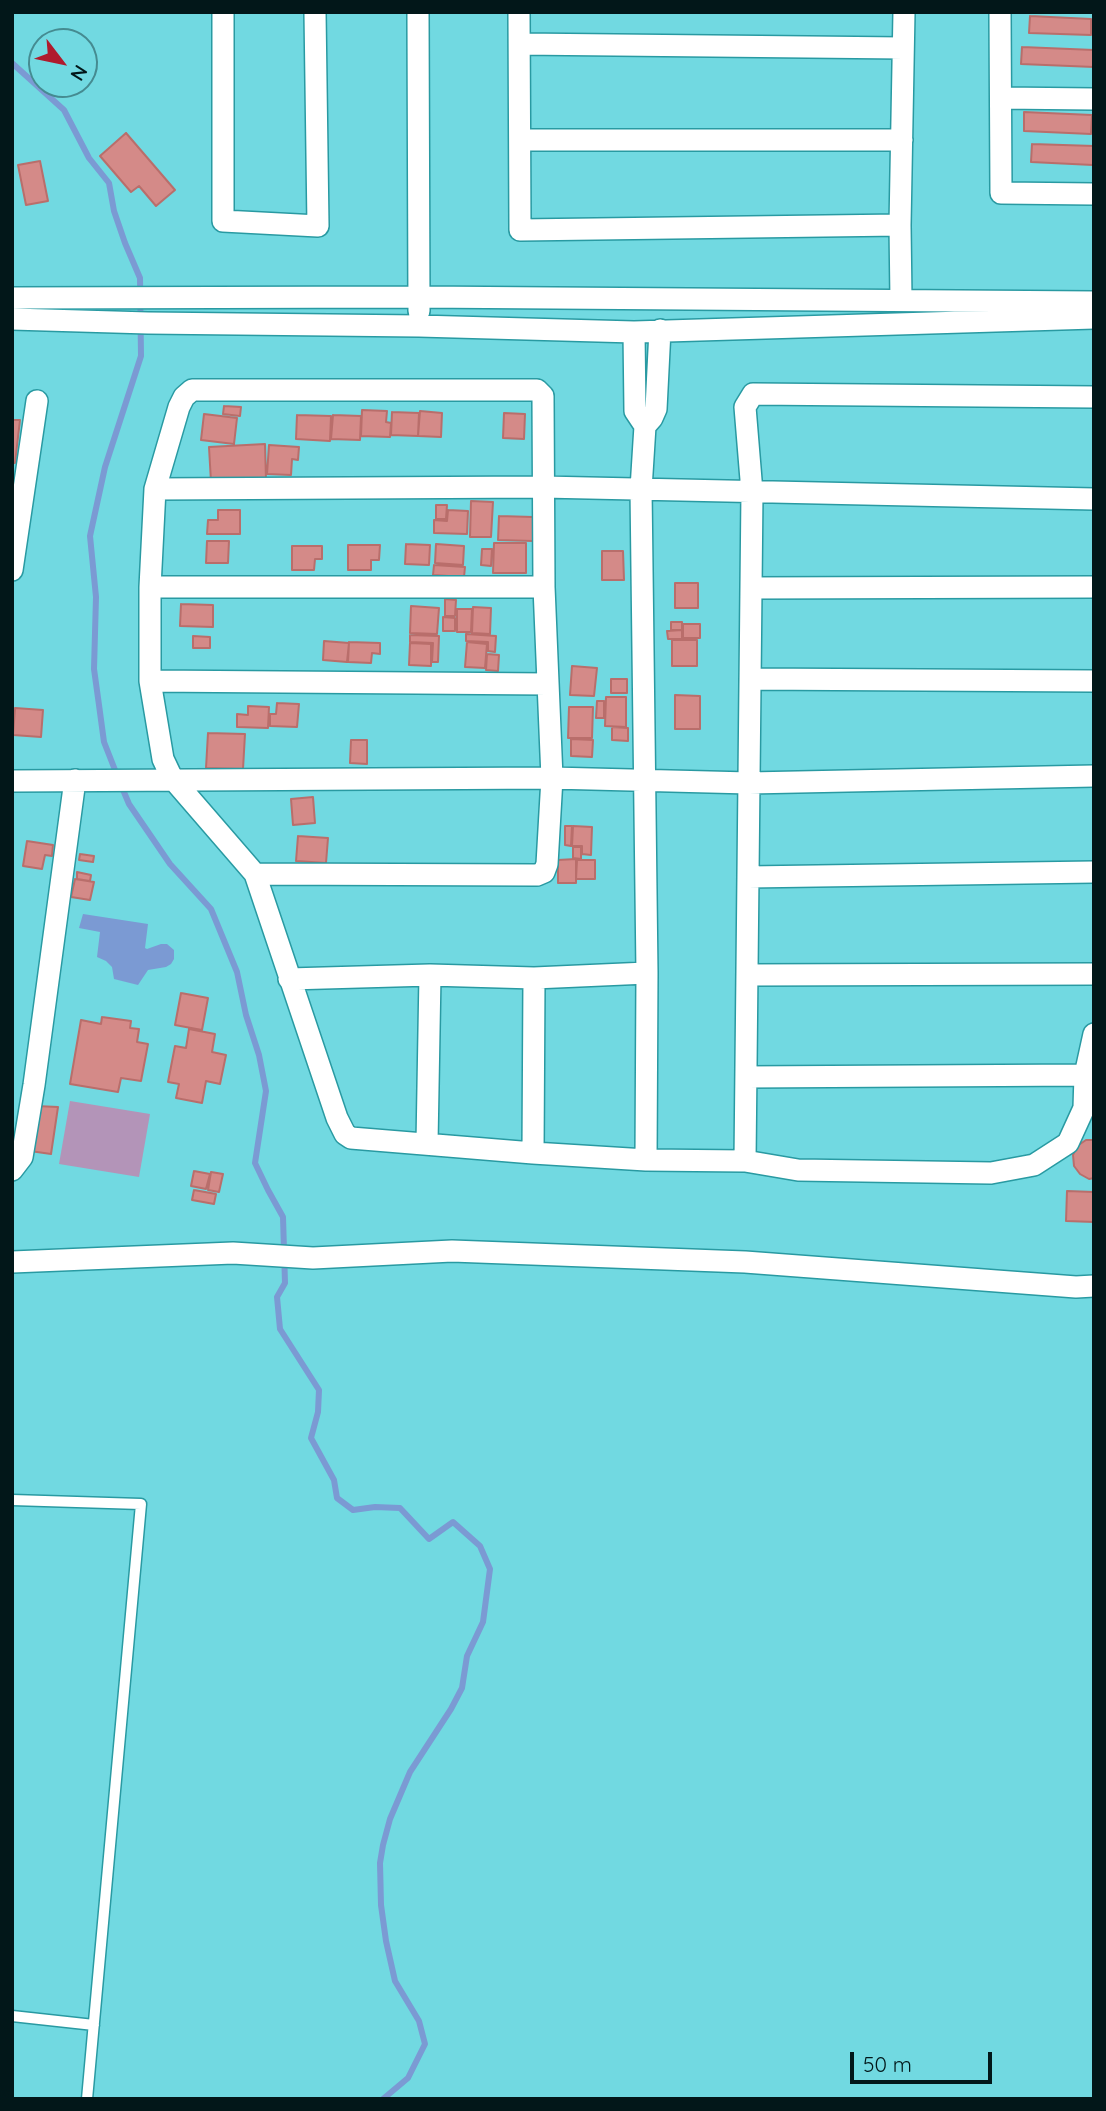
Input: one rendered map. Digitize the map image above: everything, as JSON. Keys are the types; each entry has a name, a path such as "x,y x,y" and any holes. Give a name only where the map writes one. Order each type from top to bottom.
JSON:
{"street":[{"path":"223,12 223,221 318,226 315,12"},
{"path":"418,12 419,326"},
{"path":"519,12 520,230 900,225"},
{"path":"901,300 904,12"},
{"path":"1000,12 1001,193 1094,194"},
{"path":"520,44 903,48"},
{"path":"1001,99 1094,99"},
{"path":"520,140 902,140"},
{"path":"217,324 219,297"},
{"path":"12,299 419,297 1094,302"},
{"path":"12,319 634,332 1094,318"},
{"path":"645,426 656,409 660,330"},
{"path":"634,332 635,411 645,426 642,489 647,973 646,1160"},
{"path":"255,874 537,875 544,872 547,864 552,778 544,587 544,396 537,390 192,390 184,397 179,407 155,489 150,587 150,681 163,760 172,778 255,874 337,1118 345,1134 351,1138 533,1153 646,1160 744,1161 798,1170 991,1173 1034,1165 1068,1143 1084,1108 1085,1075 1094,1034"},
{"path":"744,1161 752,492 745,407 753,394 1094,397"},
{"path":"12,570 15,519 37,401"},
{"path":"155,489 543,487 1094,499"},
{"path":"150,587 544,587"},
{"path":"751,588 1094,587"},
{"path":"750,679 1094,681"},
{"path":"150,681 548,684"},
{"path":"12,781 172,778 552,778 749,783 1094,776"},
{"path":"12,1170 22,1157 84,780"},
{"path":"748,877 1094,872"},
{"path":"289,979 430,975 534,978 647,973"},
{"path":"747,975 1094,974"},
{"path":"427,1143 430,975"},
{"path":"533,1153 534,978"},
{"path":"746,1077 1085,1075"},
{"path":"12,1262 233,1253 313,1258 452,1251 745,1262 1076,1287 1094,1286"}],"lane":[{"path":"12,1500 141,1504 87,2099"},
{"path":"12,2016 93,2025"}],"shaded area":[{"path":"70,1101 150,1114 139,1177 59,1164"}],"water":[{"path":"83,914 148,924 145,948 167,944 174,950 174,959 166,967 148,970 138,985 114,979 112,967 97,957 100,932 79,928"}],"building":[{"path":"1030,16 1091,19 1091,35 1029,33"},
{"path":"1022,47 1094,50 1094,67 1021,64"},
{"path":"1024,112 1092,115 1091,134 1024,131"},
{"path":"126,133 175,190 156,206 139,186 131,192 100,156"},
{"path":"1032,144 1094,146 1093,165 1031,162"},
{"path":"40,161 48,201 26,205 18,165"},
{"path":"224,406 241,407 240,416 223,414"},
{"path":"362,410 387,411 386,422 391,423 390,437 361,436"},
{"path":"420,411 442,413 441,437 418,436"},
{"path":"392,412 419,413 418,436 391,435"},
{"path":"504,413 525,414 524,439 503,438"},
{"path":"204,414 237,418 234,444 201,440"},
{"path":"297,415 331,416 330,441 296,439"},
{"path":"333,415 361,416 360,440 331,439"},
{"path":"12,420 20,420 15,463 12,463"},
{"path":"265,444 266,480 211,482 209,447"},
{"path":"269,445 299,447 298,460 292,459 291,475 267,474"},
{"path":"471,501 493,502 491,537 470,537"},
{"path":"436,505 447,505 446,519 436,519"},
{"path":"218,510 240,510 240,534 207,534 208,520 218,520"},
{"path":"448,510 468,511 467,534 434,533 434,520 447,521"},
{"path":"499,516 533,517 533,541 498,540"},
{"path":"207,541 229,541 228,563 206,563"},
{"path":"494,543 526,543 526,573 493,573"},
{"path":"406,544 430,545 429,565 405,564"},
{"path":"436,544 464,546 463,565 435,563"},
{"path":"348,545 380,545 379,560 371,560 371,570 348,570"},
{"path":"292,546 322,546 322,559 315,559 314,570 292,570"},
{"path":"482,549 492,549 491,566 481,565"},
{"path":"602,551 623,551 624,580 602,580"},
{"path":"434,565 465,567 464,577 433,575"},
{"path":"675,583 698,583 698,608 675,608"},
{"path":"445,599 456,600 455,616 445,616"},
{"path":"181,604 213,605 213,627 180,626"},
{"path":"411,606 439,608 437,634 410,633"},
{"path":"473,607 491,608 490,634 472,633"},
{"path":"457,609 472,609 471,632 457,632"},
{"path":"443,617 455,618 455,631 443,631"},
{"path":"671,622 682,622 682,630 671,630"},
{"path":"683,624 700,624 700,638 683,638"},
{"path":"682,630 682,639 668,639 667,631"},
{"path":"466,634 496,636 495,652 488,651 488,642 466,641"},
{"path":"410,635 439,636 438,662 432,662 433,643 410,642"},
{"path":"193,636 210,637 210,648 193,648"},
{"path":"672,640 697,640 697,666 672,666"},
{"path":"324,641 349,643 347,662 323,660"},
{"path":"349,642 380,643 380,654 372,653 371,663 348,662"},
{"path":"467,642 487,644 485,668 465,667"},
{"path":"410,643 431,644 431,666 409,665"},
{"path":"487,654 499,655 498,671 486,670"},
{"path":"572,666 597,668 594,696 570,695"},
{"path":"611,679 627,679 627,693 611,693"},
{"path":"675,695 700,696 700,729 675,729"},
{"path":"606,697 626,697 626,727 605,726"},
{"path":"597,701 604,701 604,718 596,718"},
{"path":"277,703 299,704 297,727 270,726 270,714 276,714"},
{"path":"248,706 269,707 268,728 237,727 237,714 248,715"},
{"path":"569,707 593,707 592,738 568,738"},
{"path":"15,708 43,710 41,737 13,735"},
{"path":"612,727 628,728 628,741 612,740"},
{"path":"208,733 245,734 243,769 206,768"},
{"path":"571,739 593,740 592,757 571,756"},
{"path":"351,740 367,740 367,764 350,763"},
{"path":"313,797 315,823 293,825 291,799"},
{"path":"565,826 572,826 571,846 565,845"},
{"path":"573,826 592,827 591,855 582,854 582,846 572,846"},
{"path":"298,836 328,838 326,863 296,861"},
{"path":"27,841 53,845 52,856 45,855 42,869 23,866"},
{"path":"573,847 581,847 581,859 573,858"},
{"path":"80,854 94,856 93,862 79,860"},
{"path":"576,859 576,883 558,883 558,860"},
{"path":"577,860 595,860 595,879 576,879"},
{"path":"77,872 91,875 90,881 77,879"},
{"path":"75,879 94,882 90,900 71,897"},
{"path":"181,993 208,998 202,1030 175,1025"},
{"path":"102,1017 131,1021 130,1028 139,1029 137,1042 148,1044 141,1081 121,1078 118,1092 70,1084 81,1020 101,1024"},
{"path":"189,1029 215,1034 212,1052 226,1055 220,1084 206,1081 202,1103 176,1098 179,1084 168,1082 175,1046 186,1048"},
{"path":"36,1106 58,1107 51,1154 30,1151"},
{"path":"1086,1140 1094,1140 1094,1178 1089,1179 1080,1174 1074,1166 1073,1155 1077,1146"},
{"path":"194,1171 210,1174 206,1189 191,1186"},
{"path":"211,1172 223,1174 219,1192 208,1190"},
{"path":"194,1190 216,1194 214,1204 192,1200"},
{"path":"1067,1191 1094,1192 1094,1222 1066,1221"}],"waterway":[{"path":"12,63 64,110 89,158 109,183 114,211 140,278 141,356 105,467 90,536 96,597 94,669 104,742 117,775"},
{"path":"121,785 129,804 170,864 211,909 237,972 266,1091 255,1163 283,1217 285,1283 277,1297 280,1329 319,1390 318,1412 311,1438 334,1480 337,1498 353,1510 400,1508 429,1539 453,1522 480,1546 490,1569 483,1622 467,1656 462,1688 410,1772 390,1819 383,1845 380,1863 381,1905 386,1941 395,1981 419,2021 425,2044 408,2078 383,2099"}]}
